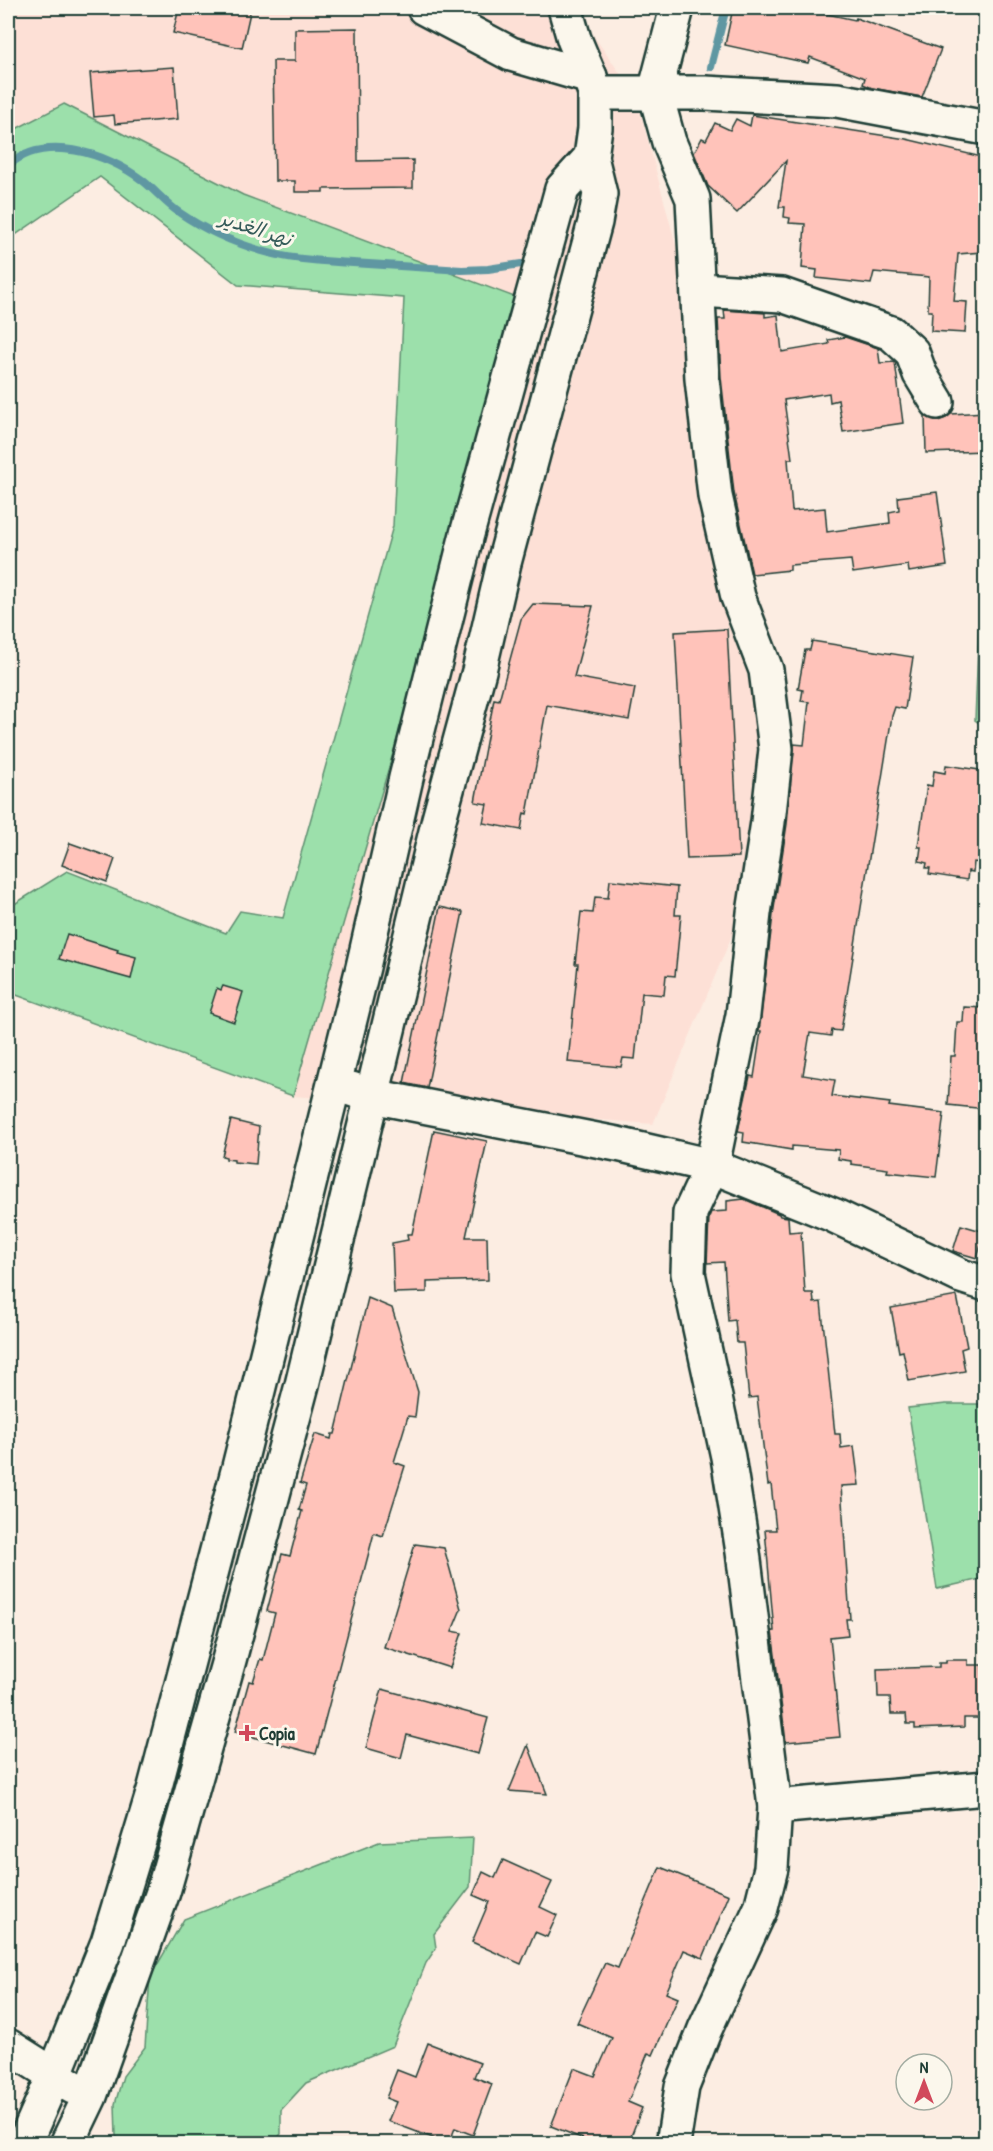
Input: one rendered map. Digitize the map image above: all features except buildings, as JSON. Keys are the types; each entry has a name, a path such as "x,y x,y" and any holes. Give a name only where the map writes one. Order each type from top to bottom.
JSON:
{"street":[{"path":"424,8 511,54 592,85 655,92 837,100 986,128"},
{"path":"67,2144 90,2096 163,1892 229,1660 302,1385 439,819 479,671 504,563 595,222 600,194 591,157 595,128 592,85 573,39 565,8"},
{"path":"673,2144 682,2087 705,2029 761,1908 771,1868 775,1807 743,1552 728,1458 688,1273 690,1213 712,1166 743,1016 753,913 768,822 776,748 766,670 738,597 715,496 702,379 693,199 669,142 655,92 676,8"},
{"path":"24,2144 108,1942 156,1786 204,1605 334,1084 406,778 464,546 562,189 591,157"},
{"path":"699,290 782,295 891,333 912,352 920,374 937,402"},
{"path":"334,1084 372,1096 617,1144 712,1166 833,1215 961,1276 986,1284"},
{"path":"775,1807 986,1788"},
{"path":"8,2046 90,2096"}],"shaded area":[{"path":"8,8 579,8 586,25 636,96 695,316 707,482 766,644 759,871 653,1124 293,1096 525,301 243,195 64,104 8,133"}],"green space":[{"path":"64,104 243,195 525,301 293,1096 8,992 8,908 67,871 226,933 240,911 283,918 393,526 404,298 238,285 100,177 8,240 8,133"},
{"path":"986,619 985,727 975,720 979,620"},
{"path":"946,1404 985,1404 985,1578 937,1589 908,1408"},
{"path":"473,1838 470,1887 434,1934 436,1948 426,1963 393,2046 306,2083 281,2110 281,2134 273,2143 124,2143 116,2136 115,2104 123,2076 145,2047 150,1977 184,1919 379,1842"}],"waterway":[{"name":"نهر الغدير","path":"711,67 726,8"},
{"name":"نهر الغدير","path":"8,166 23,156 39,150 75,150 94,155 128,170 175,209 209,231 273,254 318,261 462,270 521,264"}],"place":[{"name":"Copia","path":"247,1733"}]}
